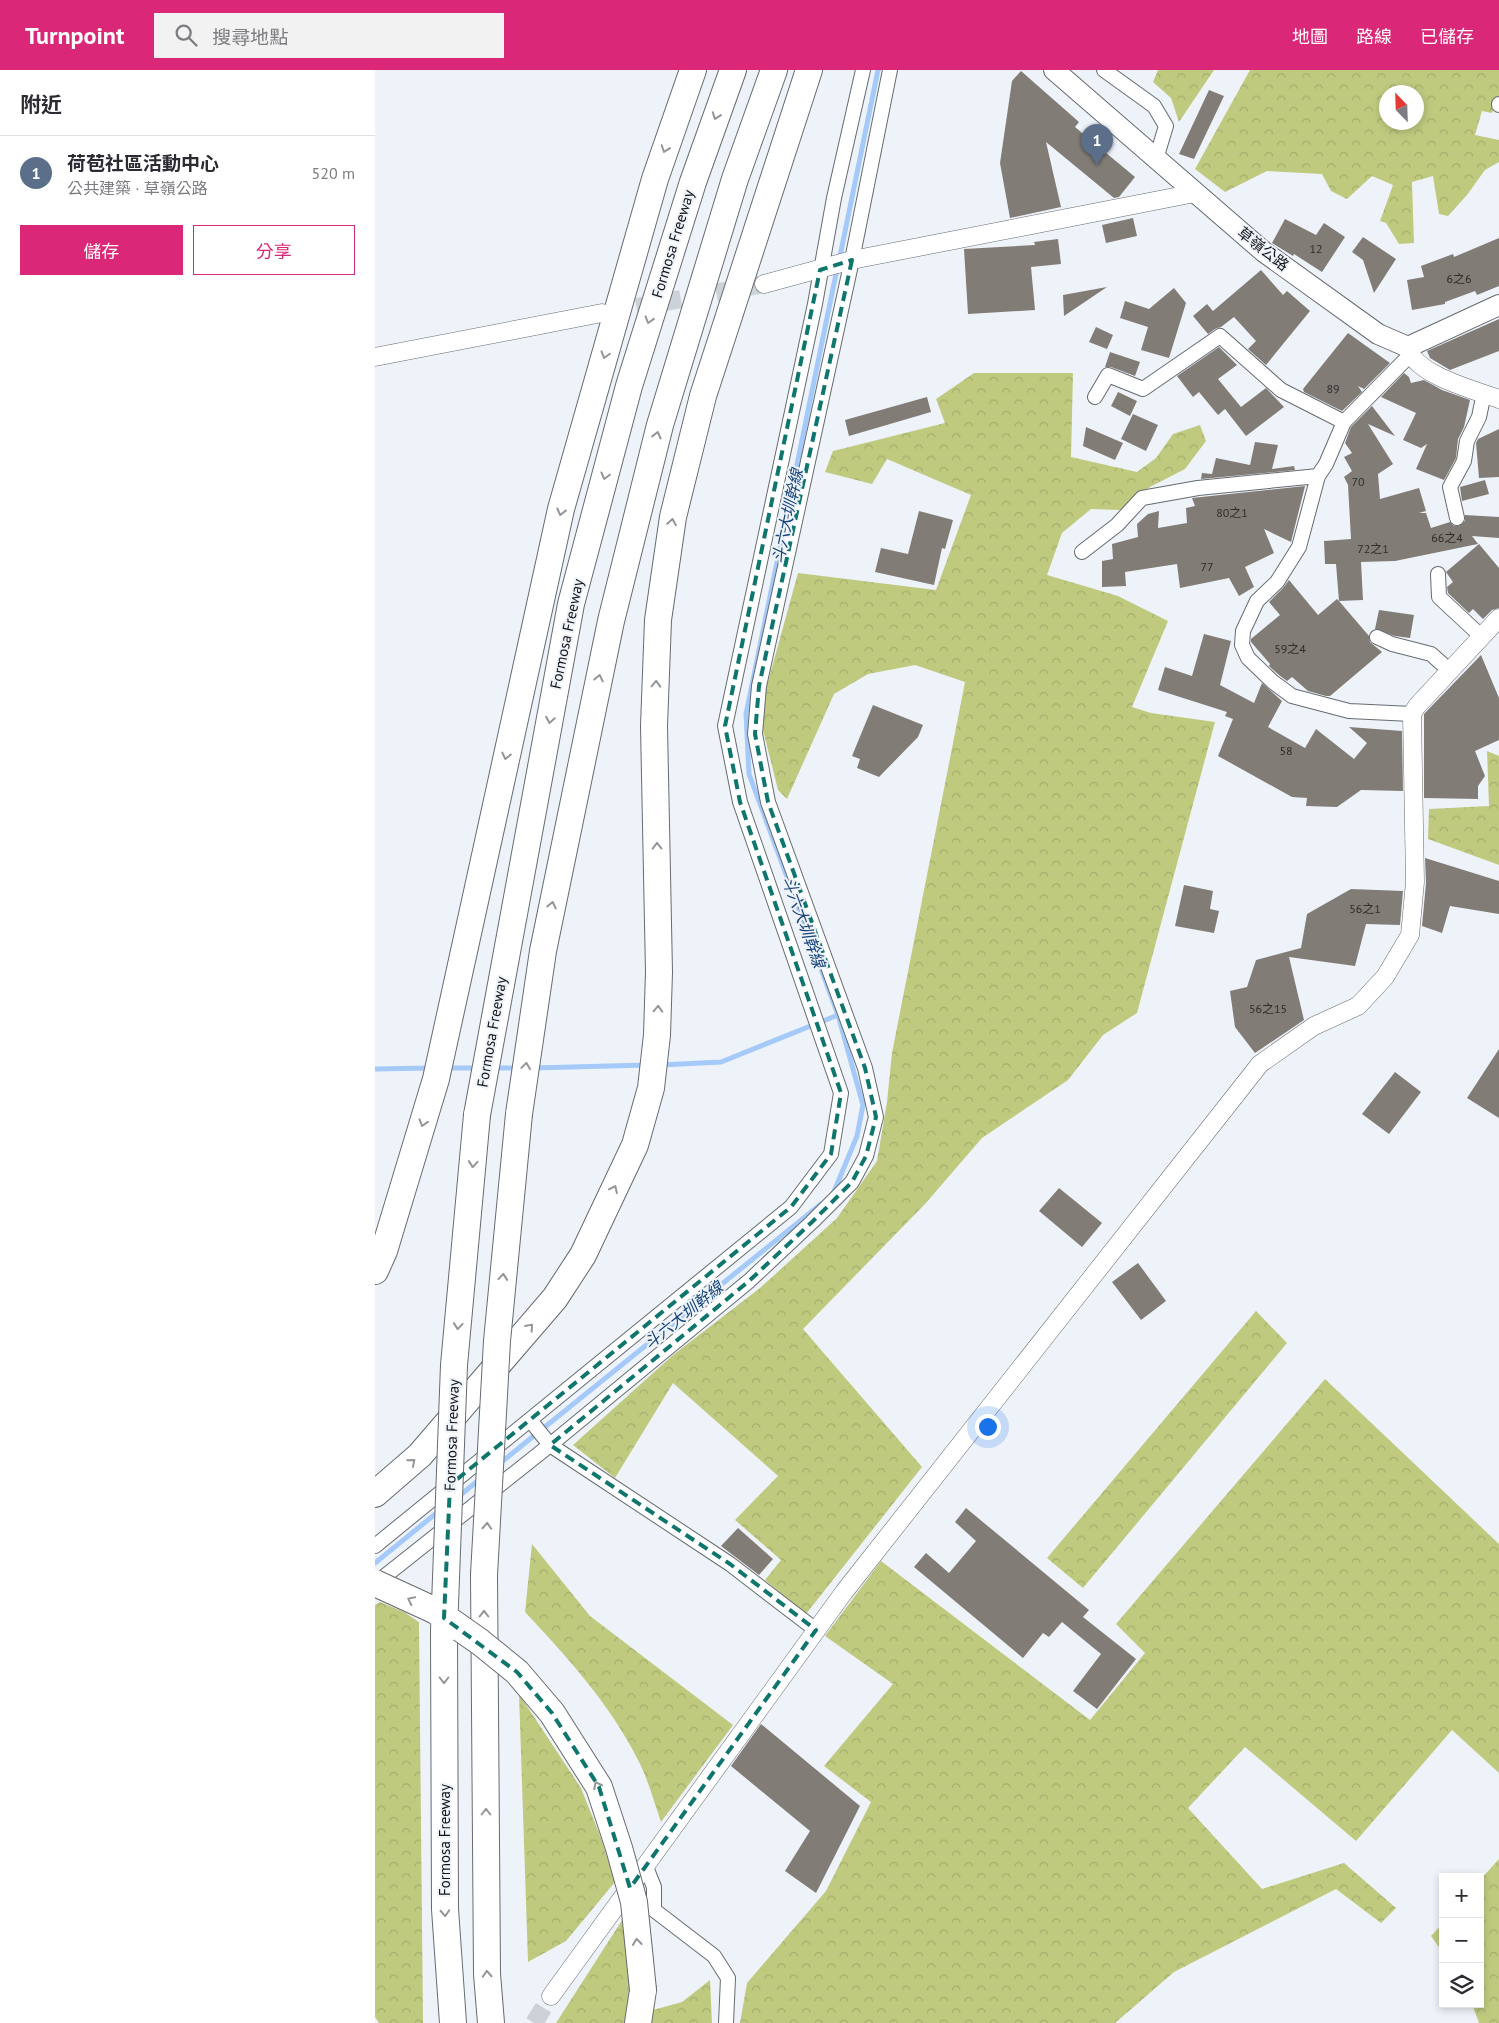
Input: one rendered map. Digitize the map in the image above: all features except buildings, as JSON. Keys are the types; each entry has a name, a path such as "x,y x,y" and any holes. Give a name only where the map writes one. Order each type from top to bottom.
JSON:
{"highway":[{"path":"375,1271 384,1251 438,1068 561,509 655,179 693,70"},
{"name":"Formosa Freeway","path":"453,2023 445,1909 444,1632 454,1365 477,1115 571,604 629,386 693,182 733,70"},
{"path":"491,2023 487,1974 484,1575 497,1341 519,1114 543,951 613,612 660,425 735,180 774,70"},
{"path":"375,1494 420,1455 555,1298 583,1254 635,1145 651,1088 654,1065 659,972 654,726 658,620 673,517 703,396 809,70"},
{"path":"375,1583 436,1612 480,1642 517,1672 552,1713 599,1787 634,1902 643,1990 638,2023"}],"main road":[{"name":"草嶺公路","path":"1054,70 1265,252 1378,334 1409,351"},
{"path":"1409,351 1499,305"}],"street":[{"path":"375,1546 791,1207 831,1154 841,1093 740,802 725,726 815,304 834,198 863,70"},
{"path":"375,1583 550,1446 749,1281 852,1182 866,1156 876,1117 865,1068 768,802 755,734 759,686 852,260 889,70"},
{"path":"1104,70 1154,106 1165,126 1156,159"},
{"path":"765,284 852,260 1195,193"},
{"path":"375,357 602,313"},
{"path":"1095,397 1107,374 1143,389 1221,336 1281,390 1344,422"},
{"path":"1412,714 1349,711 1292,696 1273,682 1248,658 1242,645 1243,631 1257,602 1277,582 1299,547 1318,476 1326,464 1344,422 1409,351 1440,378 1492,396 1467,440 1464,461 1450,487 1457,518"},
{"path":"1082,552 1117,525 1142,498 1198,488 1318,476"},
{"path":"1439,574 1439,597 1482,637"},
{"path":"551,1996 863,1569 1260,1064 1314,1026 1358,1006 1385,977 1410,936 1413,909 1415,882 1412,714 1417,706 1499,618"},
{"path":"1377,637 1392,644 1431,654 1450,671"},
{"path":"530,1420 550,1446 730,1564 817,1630"},
{"path":"645,1867 655,1887 654,1910 714,1956 729,1978 727,2023"}],"highlighted area":[{"path":"852,260 759,686 755,734 768,802 865,1068 876,1117 866,1156 852,1182 749,1281 550,1445 730,1564 816,1630 630,1888 599,1787 552,1713 517,1672 444,1618 450,1485 791,1207 831,1154 841,1093 740,802 725,726 820,270"}],"green space":[{"path":"1158,70 1214,70 1179,122 1171,98 1153,82"},
{"path":"1250,70 1499,70 1499,98 1492,113 1482,111 1475,135 1499,140 1499,162 1485,170 1467,195 1448,216 1439,214 1433,176 1412,182 1414,243 1399,244 1386,223 1380,221 1393,185 1372,176 1347,199 1331,191 1322,174 1267,171 1225,192 1195,169"},
{"path":"974,373 1073,373 1071,457 1137,472 1156,458 1173,434 1200,425 1206,441 1185,469 1150,487 1120,510 1091,509 1062,533 1047,575 1118,596 1168,621 1132,707 1151,713 1215,722 1137,1013 1103,1035 1068,1080 982,1138 925,1204 803,1329 922,1467 806,1614 765,1580 781,1560 735,1520 778,1476 673,1383 615,1478 573,1445 673,1355 760,1288 837,1218 877,1161 887,1102 892,1053 965,682 915,665 868,674 834,694 787,799 778,790 759,714 798,573 936,590 971,495 887,459 872,484 825,472 833,451 945,423 936,399"},
{"path":"1487,751 1499,756 1499,865 1428,839 1429,809 1489,806"},
{"path":"1256,1311 1287,1343 1083,1588 1047,1558"},
{"path":"1325,1379 1499,1544 1499,1773 1452,1730 1356,1841 1245,1747 1188,1808 1262,1889 1344,1863 1396,1908 1381,1923 1336,1889 1174,1972 1115,2023 740,2023 747,1983 826,1891 871,1802 824,1766 893,1684 825,1636 881,1561 1090,1720 1145,1653 1116,1624"},
{"path":"532,1544 590,1616 733,1725 661,1822 642,1767 627,1739 587,1682 525,1612"},
{"path":"380,1602 404,1612 419,1622 423,2023 379,2023 375,2017 375,1605"},
{"path":"519,1694 581,1788 601,1838 615,1882 566,1941 528,1962"},
{"path":"1499,1859 1499,2023 1479,2023 1473,2008 1484,2008 1484,1876"},
{"path":"626,1914 631,1962 626,2023 556,2023"},
{"path":"1439,1927 1439,1947 1431,1936"},
{"path":"710,1980 712,2023 652,2023 653,2010 682,2002"}],"waterway":[{"name":"斗六大圳幹線","path":"839,261 878,70"},
{"name":"斗六大圳幹線","path":"833,1194 857,1136 863,1105 838,1015 749,774 746,714 837,269"},
{"path":"661,1065 721,1062 838,1015"},
{"path":"533,1068 647,1065"},
{"path":"375,1069 430,1068"},
{"path":"446,1068 477,1068"},
{"path":"493,1068 517,1068"},
{"name":"斗六大圳幹線","path":"499,1464 821,1204"},
{"name":"斗六大圳幹線","path":"458,1497 480,1479"},
{"name":"斗六大圳幹線","path":"375,1563 439,1511"}],"tunnel":[{"path":"610,312 764,284"},
{"path":"534,2023 551,1996"}],"place":[{"name":"荷苞社區活動中心","path":"1097,165"}]}
